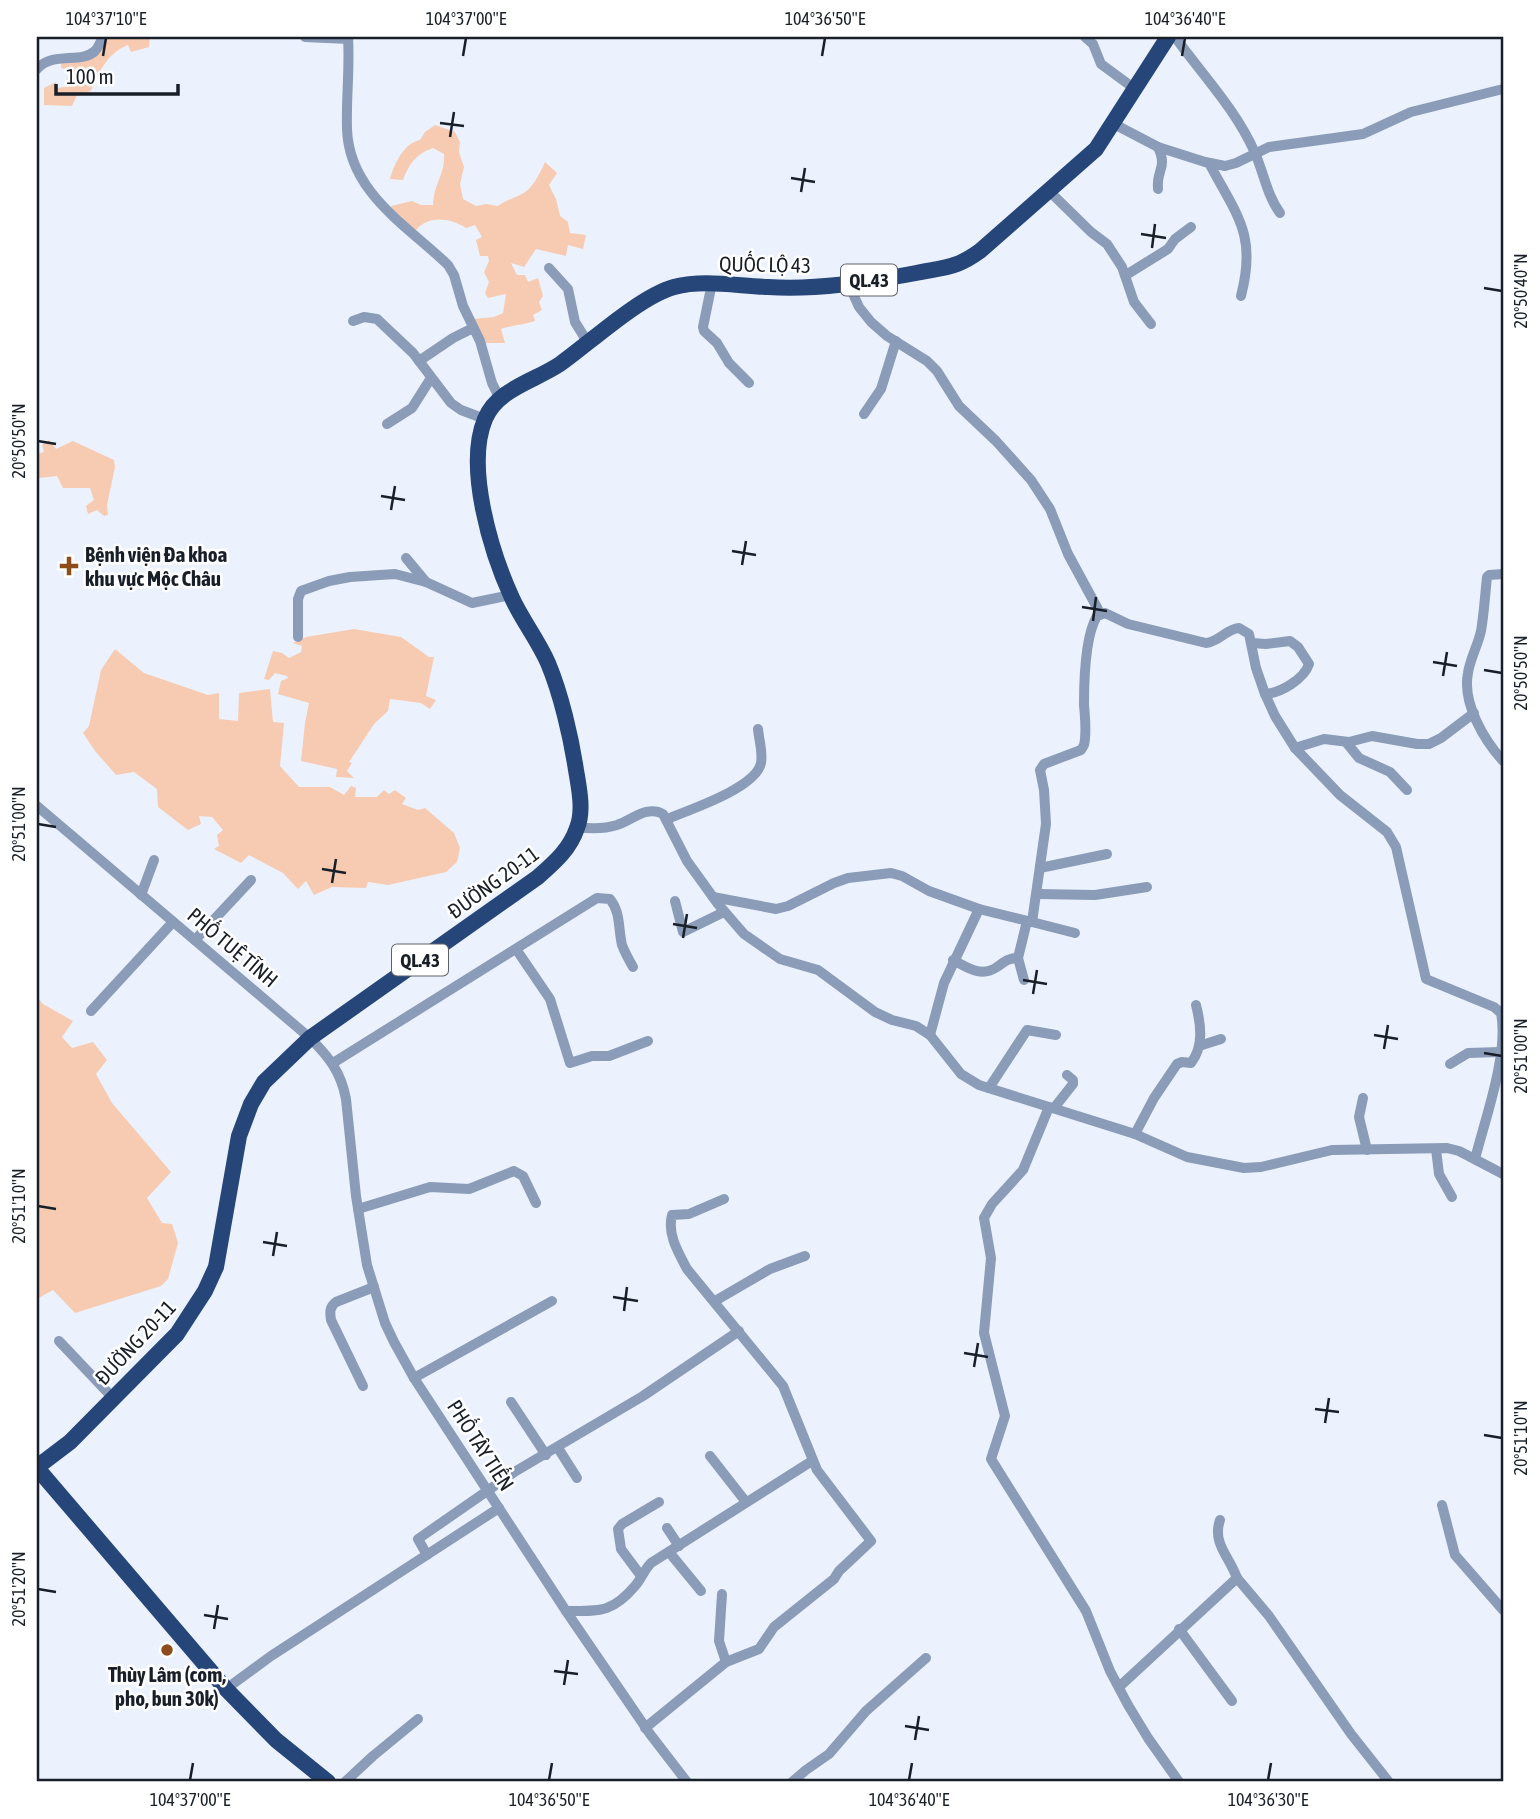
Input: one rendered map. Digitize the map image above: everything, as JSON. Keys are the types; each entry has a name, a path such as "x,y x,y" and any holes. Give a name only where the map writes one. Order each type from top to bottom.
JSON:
{"highway":[{"name":"QUỐC LỘ 43","path":"500,399 560,364 662,291 687,284 712,283 771,288 848,283 958,264 980,251 1096,149 1168,37"},
{"name":"ĐƯỜNG 20-11","path":"37,1467 70,1442 177,1334 205,1291 216,1267 239,1136 251,1104 264,1082 310,1038 538,877 563,855 578,827 580,805 576,771 554,681 547,661 511,596 488,526 478,479 476,459 485,419 500,399"},
{"path":"37,1467 226,1689 276,1740 328,1782"}],"street":[{"path":"38,65 58,58 91,54 103,37"},
{"path":"305,37 332,40 348,38 350,58 347,131 358,170 380,204 448,265 485,354 492,383 500,399"},
{"path":"1086,37 1093,44 1097,57 1105,68 1135,89"},
{"path":"1175,37 1229,110 1255,153 1269,194 1280,213"},
{"path":"1114,124 1158,147 1225,166 1278,145 1363,134 1411,111 1503,89"},
{"path":"1158,147 1164,162 1157,182 1158,189"},
{"path":"1209,163 1244,229 1248,257 1241,296"},
{"path":"1048,190 1090,232 1107,244 1126,275 1134,302 1151,324"},
{"path":"1126,275 1168,249 1179,235 1191,227"},
{"path":"549,268 568,289 575,322 588,343"},
{"path":"712,283 702,327 734,368 750,383"},
{"path":"848,283 855,300 878,329 927,360 959,407 996,441 1031,480 1050,509 1068,554 1100,613"},
{"path":"353,321 364,317 377,318 419,361 456,407 485,419"},
{"path":"419,361 473,328"},
{"path":"864,414 881,388 896,341"},
{"path":"387,424 412,408 431,378"},
{"path":"407,558 426,582"},
{"path":"298,637 298,599 301,591 354,576 395,574 426,582 472,603 511,596"},
{"path":"1503,574 1487,577 1481,631 1467,674 1474,713 1490,744 1503,761"},
{"path":"1100,613 1109,614 1128,624 1206,643 1239,628 1249,634 1254,661 1265,694 1295,748 1340,796 1391,837 1396,847 1426,979 1499,1010 1502,1021 1499,1083 1475,1159"},
{"path":"1024,980 1018,958 1037,894 1046,816 1040,770 1044,764 1078,751 1084,745 1089,640 1093,622 1100,613"},
{"path":"1252,643 1290,641 1298,647 1309,664 1307,670 1286,687 1276,693 1265,694"},
{"path":"1295,748 1324,739 1346,742 1372,736 1429,744 1474,713"},
{"path":"667,819 719,797 753,776 761,763 758,729"},
{"path":"1346,742 1359,758 1390,772 1407,790"},
{"name":"PHỐ TUỆ TĨNH","path":"37,806 310,1038"},
{"path":"578,827 592,829 617,825 656,810 667,819 687,861 724,912 744,934 773,955 818,971 864,1006 892,1020 916,1026 930,1035 961,1074 972,1082 1135,1134 1187,1157 1244,1168 1261,1167 1332,1150 1455,1149 1503,1174"},
{"path":"1040,867 1107,855"},
{"path":"141,895 154,860"},
{"path":"713,897 776,909 789,906 848,878 891,873 929,891 979,909 1075,933"},
{"path":"195,940 251,880"},
{"path":"1037,894 1095,895 1147,887"},
{"path":"333,1063 597,898 610,899 614,904 620,919 623,947 633,967"},
{"path":"675,901 683,932 724,912"},
{"path":"930,1035 953,960 979,909"},
{"path":"91,1011 173,922"},
{"path":"516,949 550,999 570,1063 592,1056 609,1056 648,1041"},
{"path":"953,960 974,971 985,972 996,968 1007,959 1018,958"},
{"path":"1135,1134 1154,1098 1177,1064 1193,1062 1199,1046 1200,1031 1196,1005"},
{"path":"989,1088 1027,1030 1056,1035"},
{"name":"PHỐ TÂY TIẾN","path":"226,1689 271,1656 499,1508 414,1378 384,1323 367,1265 343,1086 333,1063 310,1038"},
{"path":"1199,1046 1221,1039"},
{"path":"1450,1064 1468,1052 1500,1052"},
{"path":"1068,1075 1073,1084 1051,1108 1023,1170 989,1209 984,1223 990,1249 984,1333 1005,1416 991,1459 1086,1611 1119,1686 1148,1738 1179,1782"},
{"path":"1363,1098 1359,1116 1367,1150"},
{"path":"1436,1149 1439,1174 1452,1197"},
{"path":"358,1209 422,1189 469,1189 514,1171 523,1176 536,1203"},
{"path":"645,1728 726,1662 759,1649 774,1627 834,1579 870,1541 821,1477 812,1461 783,1386 687,1269 678,1252 670,1227 672,1215 689,1214 724,1199"},
{"path":"715,1301 770,1269 805,1256"},
{"path":"363,1386 331,1320 330,1312 336,1302 374,1287"},
{"path":"414,1378 552,1301"},
{"path":"427,1555 418,1539 487,1490 643,1396 739,1331"},
{"path":"60,1341 112,1397"},
{"path":"511,1402 545,1455"},
{"path":"558,1448 577,1478"},
{"path":"710,1456 746,1502"},
{"path":"566,1611 610,1609 634,1587 651,1563 812,1461"},
{"path":"641,1576 621,1549 618,1529 659,1502"},
{"path":"1442,1506 1455,1555 1503,1610"},
{"path":"499,1508 645,1728 687,1782"},
{"path":"1220,1520 1216,1535 1237,1578 1283,1634 1357,1743 1389,1782"},
{"path":"667,1528 679,1546"},
{"path":"669,1552 701,1591"},
{"path":"1119,1686 1237,1578"},
{"path":"722,1594 719,1641 726,1662"},
{"path":"1179,1629 1232,1701"},
{"path":"792,1782 806,1769 830,1754 866,1711 926,1658"},
{"path":"345,1782 418,1719"}],"shaded area":[{"path":"107,37 150,37 149,47 131,52 128,45 114,53 97,77 91,91 77,95 72,106 44,105 44,88 56,82 58,88 70,86 66,82 69,70 61,68 61,62 83,60 95,55"},
{"path":"435,125 455,132 460,142 459,152 464,167 460,184 463,199 476,206 498,206 529,189 545,162 557,173 549,185 560,216 568,222 570,233 586,235 583,249 568,245 566,256 536,249 524,267 511,263 517,275 525,275 528,282 538,278 543,296 539,302 542,310 533,315 535,321 501,329 505,343 483,343 473,319 494,317 503,313 506,294 488,298 485,293 489,282 484,272 489,261 488,256 480,256 476,240 482,237 475,225 466,228 447,220 433,220 416,230 402,222 402,217 393,213 391,206 412,201 421,205 433,205 444,154 433,148 427,150 414,160 403,180 390,179 397,161 409,145 420,140 425,132"},
{"path":"49,440 56,449 73,441 114,460 108,515 104,516 97,510 88,514 86,506 94,500 90,488 63,488 57,476 37,480 37,454 44,452 42,445"},
{"path":"354,629 401,637 429,657 434,657 426,696 436,700 430,709 421,703 390,699 388,711 374,724 349,762 352,763 347,771 354,778 336,777 337,769 301,761 309,703 278,694 281,681 288,678 287,676 275,673 269,680 264,679 273,651 289,658 301,652 302,646 293,643 306,637"},
{"path":"115,649 144,673 208,695 219,693 219,719 238,721 239,693 270,689 273,722 284,723 280,766 299,787 330,787 344,795 351,786 356,788 355,797 377,797 384,790 389,794 395,790 406,798 402,804 418,810 425,808 454,833 460,848 457,862 446,872 388,885 368,882 366,888 332,887 314,895 306,881 298,889 283,873 249,855 241,863 214,849 219,846 217,835 223,830 212,817 199,816 201,824 188,830 158,807 157,789 134,772 116,775 83,733 89,726 101,670"},
{"path":"37,997 43,1004 73,1021 62,1037 72,1048 93,1042 107,1060 96,1074 112,1103 171,1172 147,1198 162,1223 172,1224 178,1243 168,1279 161,1286 75,1313 53,1290 37,1299"}],"place":[{"name":"Bệnh viện Đa khoa khu vực Mộc Châu","path":"69,566"},
{"name":"Thùy Lâm (com, pho, bun 30k)","path":"167,1650"}]}
